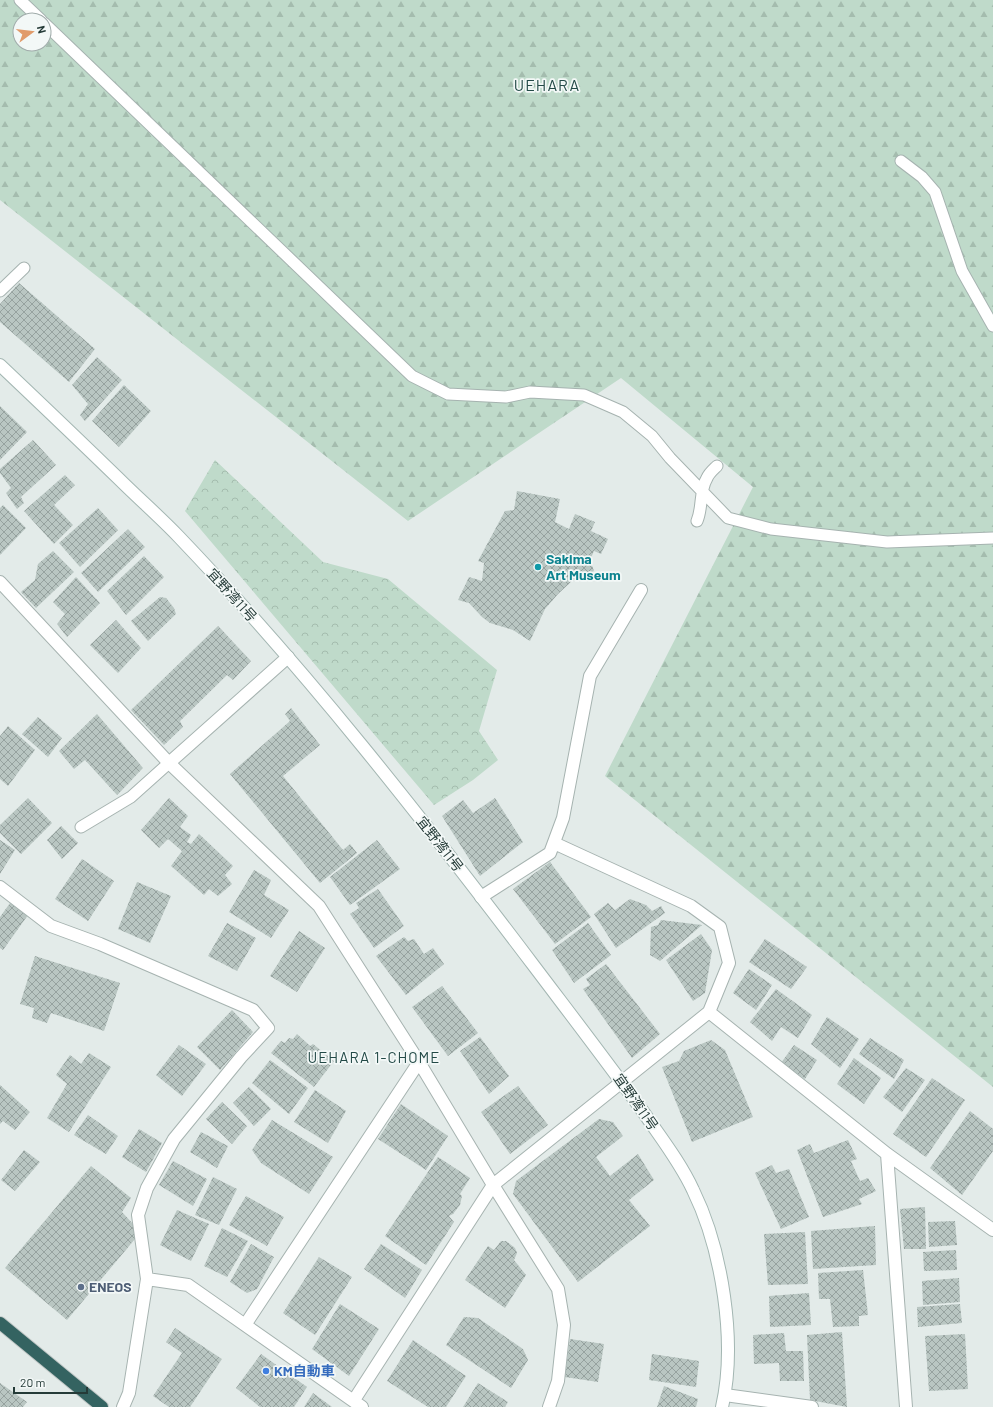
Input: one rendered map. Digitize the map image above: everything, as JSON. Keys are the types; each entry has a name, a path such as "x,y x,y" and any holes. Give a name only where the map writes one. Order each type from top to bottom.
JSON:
{"highway":[{"path":"0,1323 100,1406"}],"street":[{"name":"宜野湾11号","path":"0,365 178,536 288,657 383,771 481,897 622,1082 680,1165 694,1192 708,1226 716,1255 724,1295 727,1333 725,1395 722,1407"},
{"path":"0,582 169,763 319,906 419,1062 493,1186 558,1289 564,1325 558,1381 549,1407"},
{"path":"481,897 550,853 563,818 590,676 641,590"},
{"path":"169,763 288,657"},
{"path":"147,1279 188,1285 358,1404 493,1186 709,1012 729,963 720,927 691,906 554,843"},
{"path":"0,887 51,926 100,944 253,1010 268,1028 174,1140 147,1188 138,1215 147,1279 129,1394 123,1407"},
{"path":"709,1012 887,1154 993,1230"},
{"path":"245,1325 419,1062"},
{"path":"887,1154 906,1407"},
{"path":"725,1395 812,1407"}],"lane":[{"path":"20,0 33,12"},
{"path":"52,31 412,376 448,394 506,398 530,392 584,395 623,412 652,436 670,458 728,518 771,530 887,542 993,538"},
{"path":"901,161 922,177 935,192 962,270 993,326"},
{"path":"0,291 24,268"},
{"path":"697,521 701,511 702,492 707,478 717,466"},
{"path":"81,827 131,797 169,763"}],"green space":[{"path":"0,0 993,0 993,1087 605,776 753,487 621,378 408,521 0,200"},
{"path":"215,460 323,562 388,579 497,670 479,731 498,760 473,780 434,805 185,511"}],"building":[{"path":"19,283 95,349 69,382 0,322 0,304"},
{"path":"97,357 122,380 85,421 80,415 88,404 72,385"},
{"path":"124,385 151,411 119,447 92,421"},
{"path":"0,406 27,432 0,460"},
{"path":"33,440 56,465 21,497 24,503 17,509 6,493 11,488 0,473 0,469"},
{"path":"65,475 75,485 54,505 73,525 54,544 24,511"},
{"name":"Sakima Art Museum","path":"517,491 560,499 555,522 569,529 575,514 595,522 591,531 608,539 601,554 594,551 590,560 594,571 572,581 558,594 545,609 530,641 513,630 490,623 469,603 458,600 469,577 482,581 484,563 478,561 505,511 514,510"},
{"path":"3,505 26,528 0,555 0,508"},
{"path":"98,508 118,530 80,567 59,543"},
{"path":"128,529 145,547 98,592 81,573"},
{"path":"53,551 74,572 36,608 21,592 35,580 38,564"},
{"path":"144,556 164,577 126,615 107,591"},
{"path":"76,577 100,603 67,637 57,624 65,614 53,602"},
{"path":"160,597 166,598 174,608 176,614 148,641 131,621"},
{"path":"116,620 141,648 118,673 90,645"},
{"path":"218,626 251,661 233,680 227,675 180,721 183,727 164,745 131,710"},
{"path":"291,708 320,745 283,776 343,850 350,844 357,853 320,883 230,774 290,721 285,714"},
{"path":"97,714 143,768 117,795 85,760 74,769 59,751"},
{"path":"38,717 62,738 48,757 22,734"},
{"path":"8,726 35,750 8,786 0,779 0,736"},
{"path":"28,798 52,823 21,854 0,833 0,825"},
{"path":"169,798 188,816 180,827 191,835 187,842 191,844 199,834 233,866 225,875 232,884 218,896 209,889 204,895 171,866 182,851 168,839 159,848 141,830"},
{"path":"495,798 523,842 480,876 442,816 463,800 473,813"},
{"path":"61,826 78,843 62,859 47,840"},
{"path":"0,840 15,850 0,874"},
{"path":"377,840 400,869 350,905 330,877"},
{"path":"82,859 114,881 88,921 55,899"},
{"path":"550,862 591,917 555,944 513,889"},
{"path":"254,870 271,880 264,895 289,910 271,938 229,912"},
{"path":"137,882 171,896 150,943 118,929"},
{"path":"378,889 404,926 374,948 350,914 359,908 356,903"},
{"path":"630,899 646,905 652,911 661,906 665,913 616,948 594,914 608,903 615,910"},
{"path":"10,903 28,915 3,950 0,948 0,917"},
{"path":"661,920 702,925 660,961 650,955 651,927 658,925"},
{"path":"227,923 256,938 237,971 208,956"},
{"path":"588,923 611,955 574,983 552,950"},
{"path":"299,931 325,948 297,992 270,976"},
{"path":"701,934 712,950 705,993 693,1001 666,960"},
{"path":"404,937 408,941 414,939 424,954 433,948 444,964 406,995 376,956"},
{"path":"765,939 807,967 791,989 749,962"},
{"path":"35,956 120,983 104,1031 51,1013 47,1023 32,1018 34,1008 20,1004"},
{"path":"606,964 660,1034 632,1058 583,989 590,985 586,979"},
{"path":"749,969 772,985 756,1010 733,993"},
{"path":"442,986 478,1033 448,1056 412,1007"},
{"path":"776,989 812,1015 798,1038 781,1027 772,1041 750,1022"},
{"path":"232,1010 253,1032 220,1070 197,1047"},
{"path":"827,1017 859,1039 840,1068 811,1044"},
{"path":"297,1034 310,1046 313,1044 334,1061 314,1087 271,1053 281,1041 285,1043 289,1038 293,1039"},
{"path":"480,1037 509,1076 489,1094 460,1051"},
{"path":"870,1038 904,1060 894,1079 859,1054"},
{"path":"711,1040 725,1050 753,1117 692,1142 662,1067 679,1061 684,1051"},
{"path":"179,1045 206,1064 182,1096 156,1075"},
{"path":"794,1045 817,1060 805,1079 781,1063"},
{"path":"89,1053 111,1067 69,1132 47,1118 67,1084 56,1075 70,1055 81,1064"},
{"path":"854,1058 881,1078 864,1104 837,1084"},
{"path":"270,1060 308,1088 289,1114 252,1083"},
{"path":"906,1068 925,1080 902,1112 883,1097"},
{"path":"932,1078 965,1100 926,1157 893,1134"},
{"path":"0,1085 30,1112 15,1130 3,1121 0,1124"},
{"path":"518,1086 548,1125 510,1154 481,1112"},
{"path":"249,1087 271,1109 254,1126 233,1103"},
{"path":"315,1090 346,1111 328,1143 294,1122"},
{"path":"222,1102 247,1126 232,1144 206,1119"},
{"path":"401,1104 448,1136 426,1170 378,1139"},
{"path":"970,1111 993,1129 993,1151 962,1195 930,1168"},
{"path":"88,1115 118,1136 106,1154 74,1135"},
{"path":"599,1119 613,1122 623,1136 596,1157 610,1176 638,1154 654,1180 629,1200 650,1226 578,1282 513,1194 516,1181"},
{"path":"272,1120 333,1157 309,1194 261,1163 252,1150"},
{"path":"139,1129 162,1143 146,1172 122,1157"},
{"path":"201,1132 228,1146 217,1168 190,1152"},
{"path":"848,1140 857,1159 851,1161 860,1181 868,1178 876,1191 859,1199 862,1204 823,1217 797,1150 810,1144 814,1153"},
{"path":"24,1150 40,1162 15,1191 1,1180"},
{"path":"438,1157 470,1178 460,1194 462,1196 460,1205 453,1214 449,1216 454,1222 426,1265 385,1236"},
{"path":"173,1161 207,1179 193,1206 159,1185"},
{"path":"772,1165 776,1173 789,1169 809,1217 781,1229 755,1173"},
{"path":"91,1166 131,1198 122,1212 134,1225 135,1239 67,1320 5,1268"},
{"path":"213,1177 237,1189 219,1225 195,1215"},
{"path":"246,1196 284,1217 267,1246 229,1225"},
{"path":"925,1207 926,1249 904,1249 900,1209"},
{"path":"177,1210 209,1224 191,1261 160,1245"},
{"path":"955,1221 957,1245 929,1247 928,1222"},
{"path":"875,1226 876,1265 813,1269 811,1231"},
{"path":"222,1228 248,1241 227,1277 204,1266"},
{"path":"805,1232 808,1284 768,1285 764,1234"},
{"path":"501,1241 506,1241 515,1248 517,1253 514,1260 526,1275 505,1308 465,1280 488,1246 494,1250"},
{"path":"251,1244 274,1257 257,1289 247,1293 230,1282"},
{"path":"381,1244 422,1270 405,1298 364,1269"},
{"path":"956,1250 957,1270 924,1271 923,1252"},
{"path":"319,1257 352,1277 315,1335 283,1313"},
{"path":"863,1270 868,1315 859,1316 859,1326 833,1327 830,1299 819,1299 818,1273"},
{"path":"959,1278 960,1302 923,1305 922,1281"},
{"path":"809,1293 811,1325 770,1327 769,1296"},
{"path":"340,1304 379,1329 349,1376 312,1349"},
{"path":"960,1304 962,1323 918,1327 917,1307"},
{"path":"464,1317 478,1318 523,1349 528,1360 511,1388 446,1345"},
{"path":"175,1328 222,1359 190,1407 169,1407 153,1396 182,1353 166,1342"},
{"path":"842,1332 847,1407 810,1400 807,1335"},
{"path":"784,1333 786,1351 803,1351 804,1381 780,1381 779,1363 754,1364 753,1335"},
{"path":"965,1334 968,1389 929,1391 925,1336"},
{"path":"570,1339 604,1344 598,1382 565,1377"},
{"path":"413,1340 466,1376 446,1407 428,1407 387,1381"},
{"name":"KM自動車","path":"261,1354 307,1387 294,1407 260,1407 236,1388"},
{"path":"652,1354 699,1361 696,1387 649,1380"},
{"path":"0,1383 27,1402 23,1407 0,1407"},
{"path":"478,1383 508,1402 505,1407 463,1407"},
{"path":"664,1386 698,1399 696,1407 657,1407"},
{"name":"KM自動車","path":"313,1393 332,1407 304,1407"}],"place":[{"name":"Sakima Art Museum","path":"538,567"},
{"name":"ENEOS","path":"81,1287"},
{"name":"KM自動車","path":"266,1371"}],"district":[{"name":"UEHARA","path":"547,85"},
{"name":"UEHARA 1-CHOME","path":"374,1058"}]}
